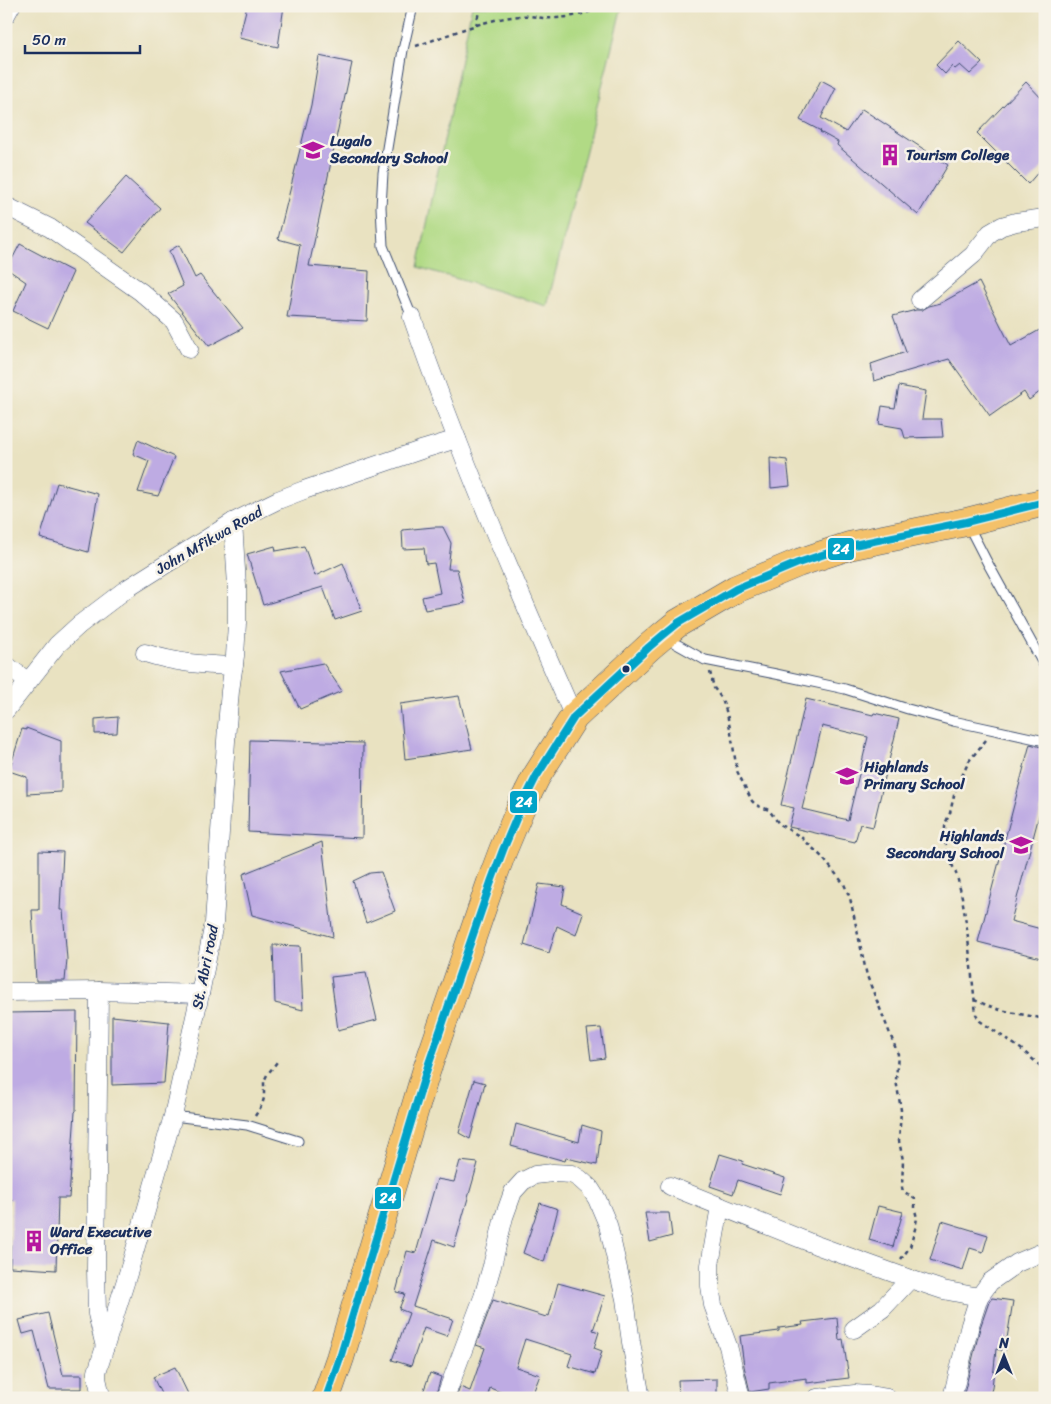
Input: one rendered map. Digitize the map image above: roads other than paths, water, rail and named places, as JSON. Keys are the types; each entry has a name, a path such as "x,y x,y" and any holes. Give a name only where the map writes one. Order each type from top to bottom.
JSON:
{"highway":[{"path":"326,1398 340,1358 426,1072 491,882 521,807 536,777 574,717 648,647 678,623 736,589 798,563 849,546 966,522 1045,502"}],"street":[{"path":"6,15 11,6"},
{"path":"6,206 50,228 141,292 174,321 189,349"},
{"path":"920,300 974,255 990,232 1016,222 1045,218"},
{"path":"412,317 457,440 533,624 574,717"},
{"name":"John Mfikwa Road","path":"6,710 56,645 79,625 125,590 233,522 278,500 304,490 424,449 457,440"},
{"name":"St. Abri road","path":"103,1398 97,1372 130,1267 172,1116 214,923 227,726 237,623 238,586 233,522"},
{"path":"145,653 191,664 234,666"},
{"path":"6,665 28,681"},
{"path":"6,992 99,991 200,994"},
{"path":"99,991 96,1269 97,1314 105,1348"},
{"path":"445,1398 483,1297 504,1217 513,1192 523,1182 535,1175 553,1172 572,1174 590,1188 608,1225 625,1299 641,1398"},
{"path":"670,1186 816,1245 943,1290 979,1298"},
{"path":"720,1206 710,1265 710,1286 713,1305 728,1346 741,1398"},
{"path":"952,1398 970,1325 979,1298 990,1282 1017,1263 1045,1251"},
{"path":"854,1329 882,1309 910,1279"},
{"path":"817,1398 855,1394 887,1398"}],"lane":[{"path":"412,317 383,246 381,208 383,173 403,50 413,6"},
{"path":"966,522 1045,667"},
{"path":"662,636 705,660 844,689 908,708 1045,742"},
{"path":"172,1116 247,1125 298,1141"}],"place":[{"name":"Lugalo Secondary School","path":"313,150"},
{"name":"Tourism College","path":"890,155"},
{"name":"Highlands Primary School","path":"847,776"},
{"name":"Highlands Secondary School","path":"1021,845"},
{"name":"Ward Executive Office","path":"34,1241"}]}
